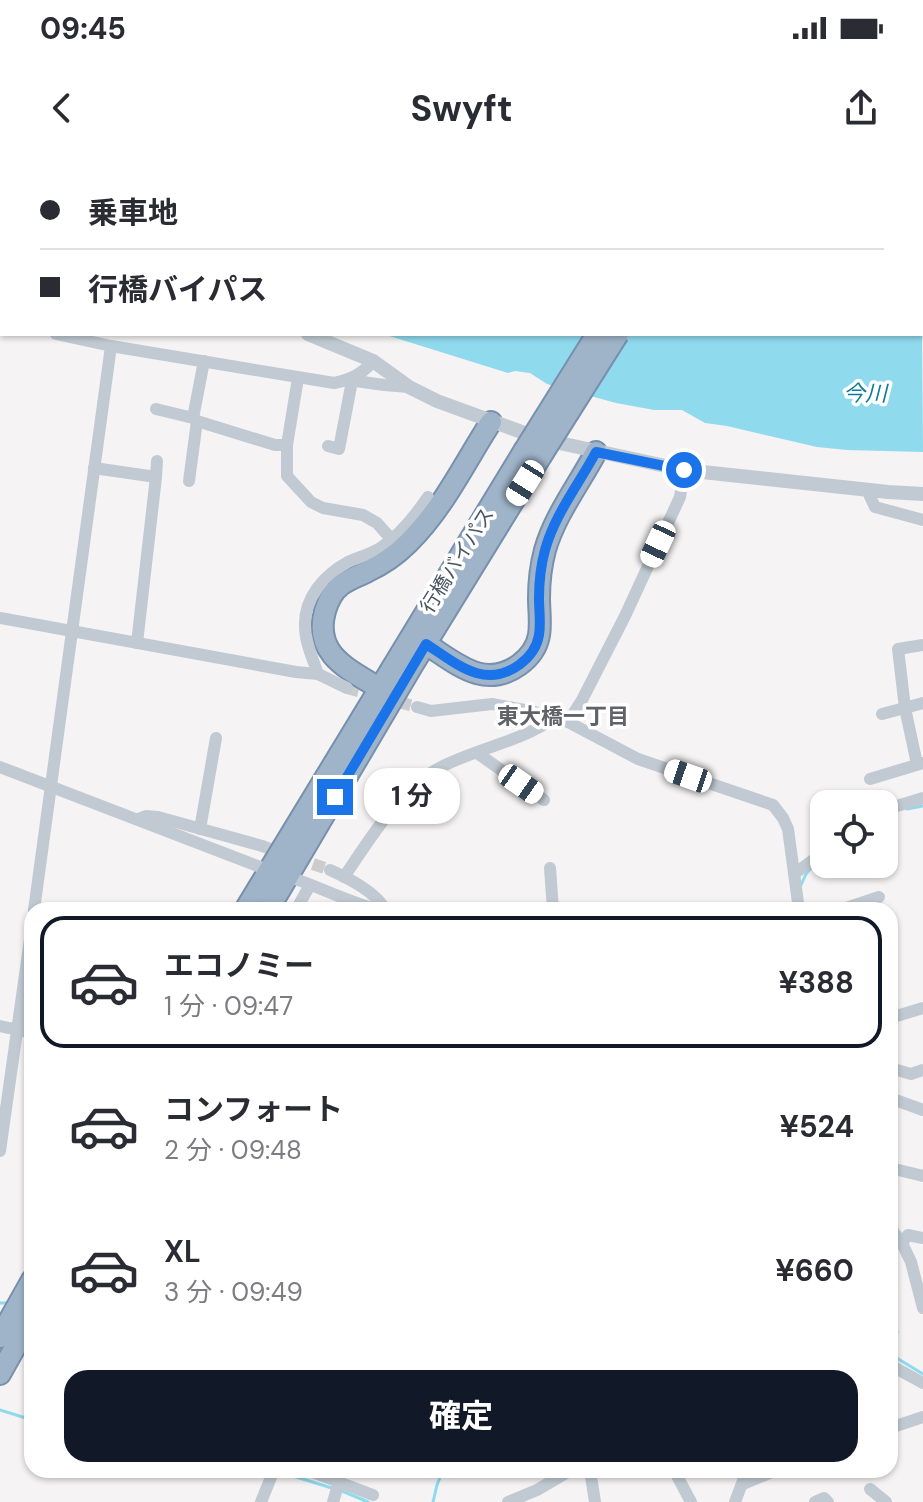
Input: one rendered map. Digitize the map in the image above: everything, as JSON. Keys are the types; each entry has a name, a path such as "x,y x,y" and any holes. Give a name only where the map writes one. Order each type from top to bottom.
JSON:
{"highway":[{"name":"行橋バイパス","path":"273,902 426,644 596,336"},
{"name":"行橋バイパス","path":"250,902 379,688 533,454 617,336"},
{"path":"379,688 333,656 322,632 326,606 340,586 395,555 427,523 491,422"},
{"path":"426,644 479,675 499,674 526,660 539,634 540,576 545,549 596,452"},
{"path":"0,1337 24,1294"},
{"path":"0,1374 24,1331"}],"street":[{"path":"65,336 298,378 409,387"},
{"path":"313,336 373,361 409,387 437,401 541,439 684,470 923,494"},
{"path":"35,902 111,346"},
{"path":"189,481 204,361"},
{"path":"328,446 339,449 350,380 373,361"},
{"path":"298,378 287,445 287,476 311,502 323,508 363,515 377,523 392,540"},
{"path":"156,409 275,445 287,445"},
{"path":"137,643 157,461"},
{"path":"94,468 156,477"},
{"path":"568,722 625,616 680,497 684,470"},
{"path":"867,490 875,507 923,520"},
{"path":"318,674 308,648 305,625 308,604 318,586 347,563 379,550 392,540 428,497"},
{"path":"0,618 318,674 347,688"},
{"path":"870,779 920,763 905,708 898,649 923,645"},
{"path":"882,714 923,703"},
{"path":"417,707 431,711 492,704 554,718 568,722 638,759 773,805 788,829 798,902"},
{"path":"344,877 385,818 419,782 439,768 512,740 554,718"},
{"path":"200,829 216,738"},
{"path":"477,753 544,800"},
{"path":"0,767 352,902"},
{"path":"898,806 923,798"},
{"path":"135,820 146,816 158,817 262,846"},
{"path":"794,874 810,862"},
{"path":"550,868 552,902"},
{"path":"330,870 379,902"},
{"path":"300,902 310,885"},
{"path":"864,902 879,897"},
{"path":"0,1151 24,978"},
{"path":"898,1016 923,1008"},
{"path":"0,1026 24,1032"},
{"path":"898,1070 911,1074 923,1070"},
{"path":"898,1101 923,1110"},
{"path":"898,1170 923,1176"},
{"path":"902,1243 908,1235 923,1238"},
{"path":"898,1238 911,1262 923,1308"},
{"path":"898,1369 923,1383"},
{"path":"898,1425 923,1417"},
{"path":"261,1502 271,1478"},
{"path":"328,1478 373,1495"},
{"path":"508,1502 557,1478"},
{"path":"591,1478 595,1502"},
{"path":"678,1478 691,1502"},
{"path":"735,1502 745,1478"},
{"path":"743,1484 758,1478"},
{"path":"333,1502 339,1482"},
{"path":"870,1489 886,1502"},
{"path":"815,1502 824,1498 828,1502"}],"water":[{"name":"今川","path":"389,336 922,336 923,452 817,447 705,423 682,410 654,410 616,403 547,384 530,373 508,373"}],"waterway":[{"path":"907,809 923,806"},
{"path":"801,885 810,869"},
{"path":"0,1303 8,1303"},
{"path":"898,1359 923,1374"},
{"path":"0,1410 24,1418"},
{"path":"300,1478 335,1489"},
{"path":"433,1502 440,1478"},
{"path":"342,1491 368,1502"}],"tunnel":[{"path":"347,688 417,707"},
{"path":"262,846 330,870"}],"district":[{"name":"東大橋一丁目","path":"563,716"}],"route":[{"path":"335,797 426,644 479,675 508,672 532,653 539,634 540,576 545,549 596,452 684,470"}]}
